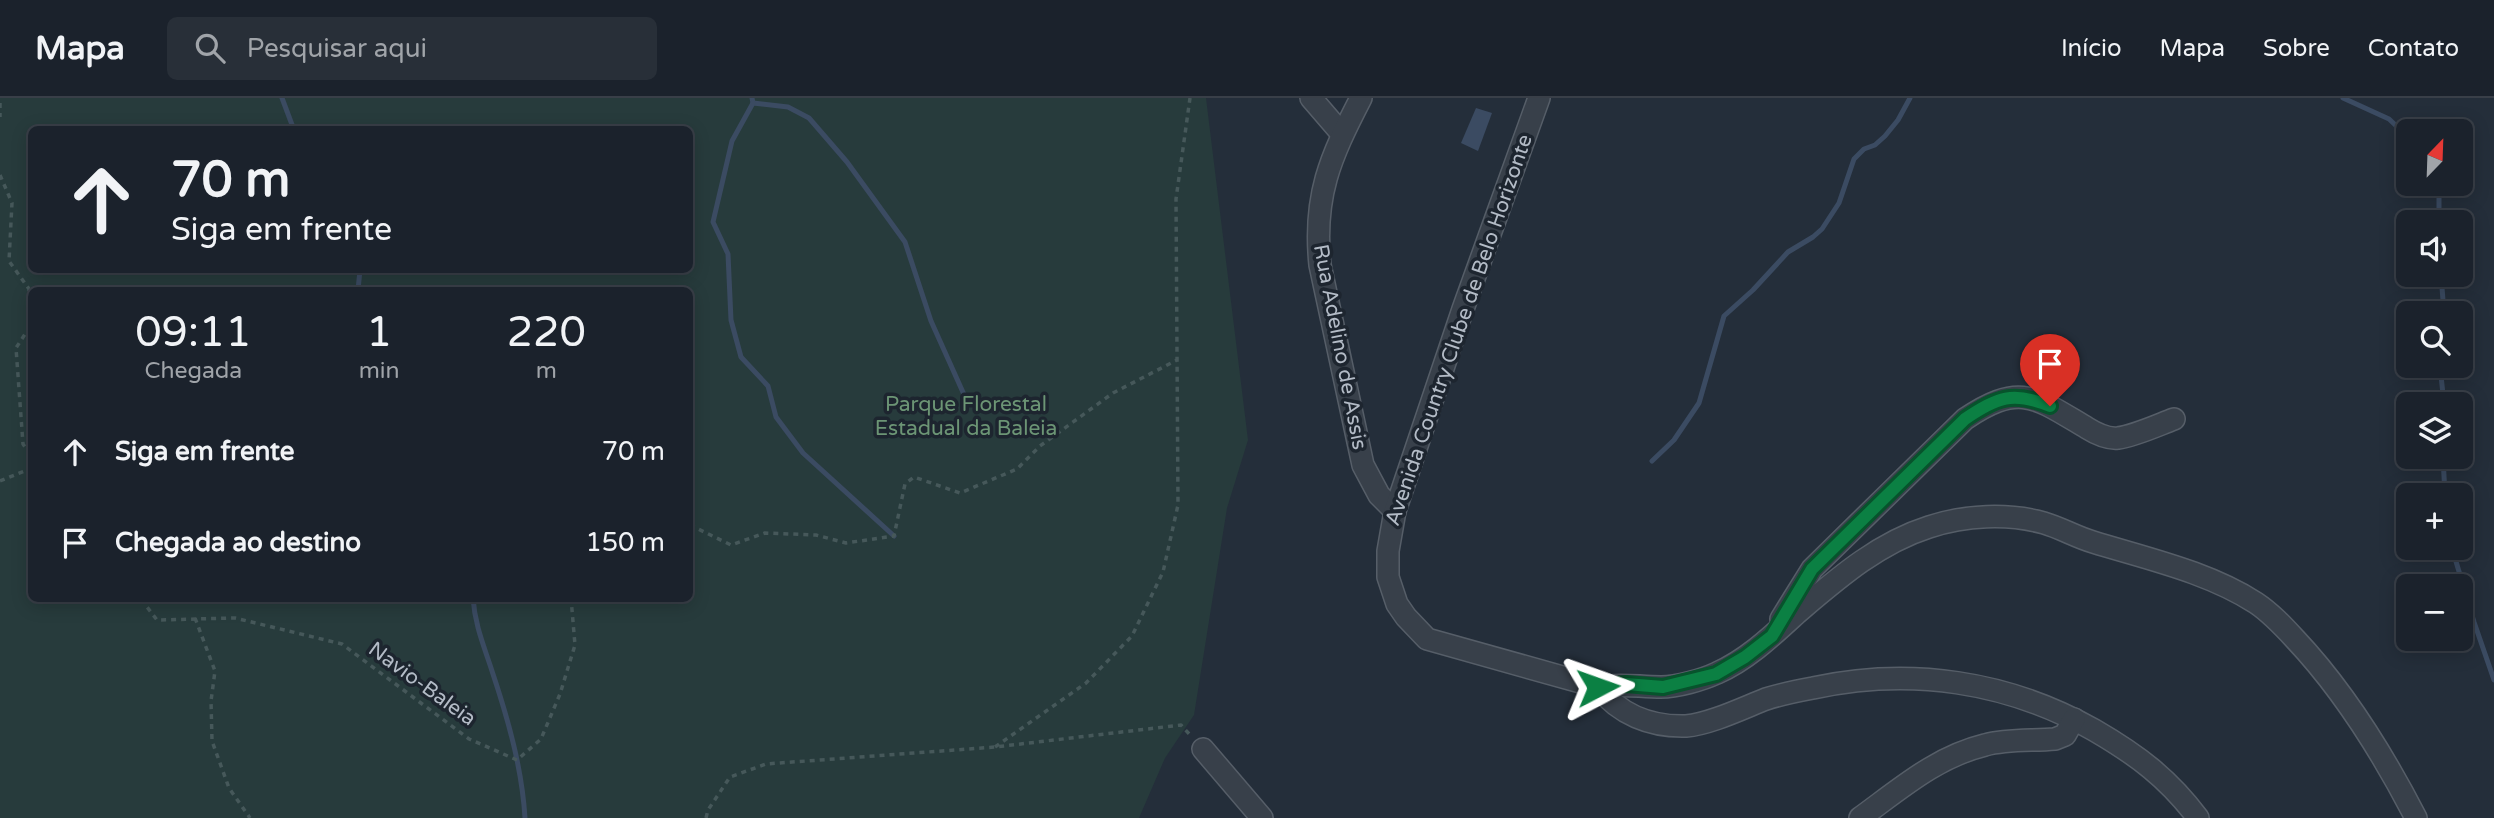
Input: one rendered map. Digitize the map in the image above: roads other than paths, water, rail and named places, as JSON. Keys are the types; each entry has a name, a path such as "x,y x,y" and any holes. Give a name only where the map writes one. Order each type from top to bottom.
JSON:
{"street":[{"path":"1311,98 1342,134"},
{"name":"Rua Adelino de Assis","path":"1361,98 1329,163 1317,235 1320,265 1363,465 1379,495 1395,511"},
{"name":"Avenida Country Clube de Belo Horizonte","path":"1539,98 1395,511 1388,551 1388,577 1401,611 1427,639 1598,687 1626,684 1663,687 1716,674 1745,657 1856,564 1894,542 1929,527 1958,520 1985,517 2022,519 2043,523 2086,540 2179,568 2219,584 2268,612 2310,654 2337,688 2370,734 2416,818"},
{"path":"1772,636 1812,569 1965,419 1986,404 2004,397 2020,396 2050,406 2096,433 2117,438 2174,419"},
{"path":"1598,687 1609,702 1634,717 1669,725 1688,726 1770,698 1853,680 1922,678 1975,685 2035,701 2127,749 2158,772 2182,796 2198,818"},
{"path":"1860,818 1915,776 1939,762 1987,744 2055,739 2065,735 2074,719"},
{"path":"1203,749 1262,818"}],"water":[{"path":"1476,108 1492,113 1478,151 1461,143"}],"waterway":[{"path":"282,98 292,126"},
{"path":"752,98 753,103 788,107 809,118 847,162 905,242 931,321 966,399"},
{"path":"1652,461 1674,440 1699,403 1724,316 1753,290 1788,252 1822,229 1839,203 1854,159 1885,136 1910,98"},
{"path":"2343,98 2389,119 2396,126"},
{"path":"753,103 732,141 713,222 728,254 731,320 741,357 768,386 776,417 803,453 894,536"},
{"path":"2439,196 2439,210"},
{"path":"358,287 360,273"},
{"path":"2442,287 2443,301"},
{"path":"2441,378 2443,392"},
{"path":"2444,469 2444,483"},
{"path":"2456,560 2494,680"},
{"path":"473,602 478,627 513,744 525,818"}],"park label":[{"name":"Parque Florestal Estadual da Baleia","path":"966,416"}]}
